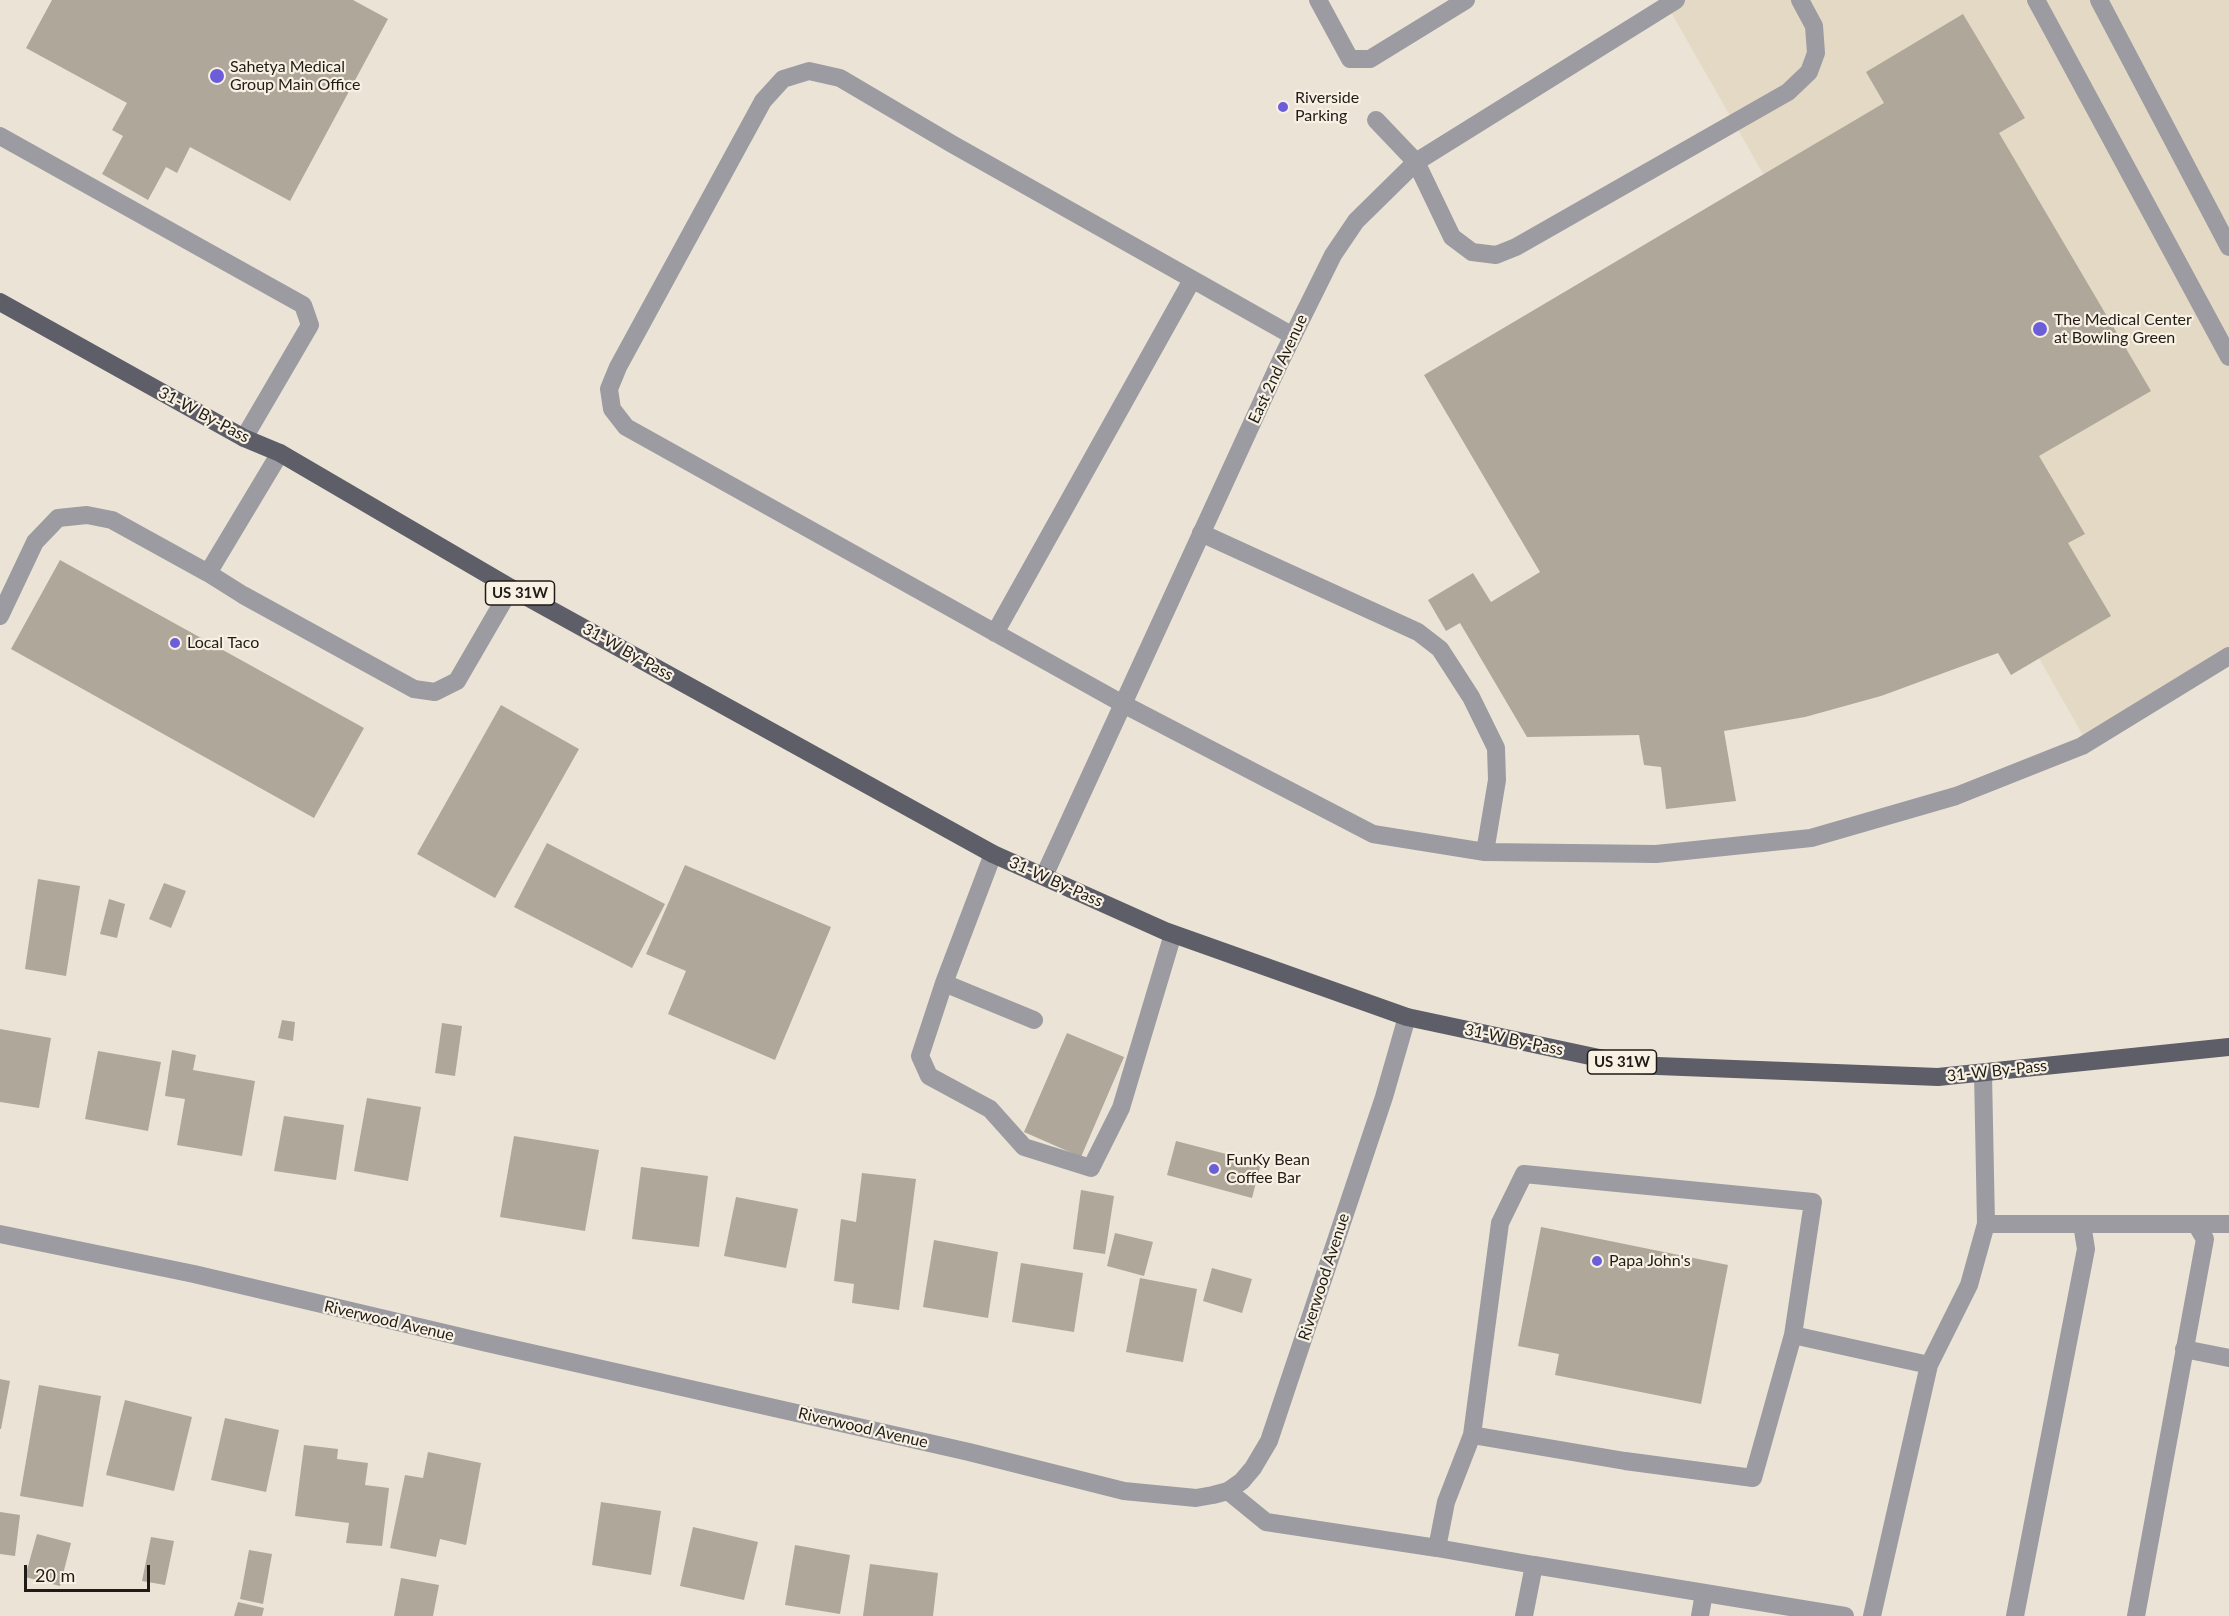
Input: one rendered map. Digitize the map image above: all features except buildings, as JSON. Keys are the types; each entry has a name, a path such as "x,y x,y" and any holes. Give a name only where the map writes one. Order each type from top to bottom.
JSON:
{"main road":[{"name":"31-W By-Pass","path":"0,302 244,438 280,453 511,588 993,854 1173,934 1407,1017 1632,1065 1938,1077 2229,1047"}],"street":[{"path":"1318,0 1350,59 1370,59 1466,0"},
{"name":"East 2nd Avenue","path":"1044,876 1293,336 1333,255 1356,221 1416,162 1676,0"},
{"path":"1376,120 1416,162 1452,237 1472,252 1496,255 1516,247 1788,92 1809,72 1816,53 1814,26 1800,0"},
{"path":"2036,0 2229,357"},
{"path":"2099,0 2229,248"},
{"path":"1293,336 952,144 840,78 809,71 783,79 763,101 618,367 609,389 612,409 626,427 1123,704 1373,834 1485,852 1656,854 1811,838 1956,796 2082,746 2229,656"},
{"path":"0,136 303,305 310,325 244,438"},
{"path":"995,633 1192,280"},
{"path":"208,573 280,453"},
{"path":"0,616 35,542 58,518 87,515 112,520 414,689 435,692 457,681 511,588"},
{"path":"1201,533 1418,632 1440,649 1472,697 1496,748 1497,780 1485,852"},
{"path":"993,854 944,983 920,1056 929,1076 990,1109 1024,1147 1091,1168 1121,1108 1173,934"},
{"path":"944,983 1034,1020"},
{"name":"Riverwood Avenue","path":"0,1234 194,1274 969,1452 1124,1491 1196,1497 1228,1491 1253,1468 1266,1448 1384,1098 1407,1017"},
{"path":"1872,1616 1929,1365 1969,1285 1986,1224 1983,1073"},
{"path":"1437,1548 1446,1502 1472,1435 1500,1223 1524,1174 1813,1202 1793,1335 1753,1478 1625,1461 1472,1435"},
{"path":"1986,1224 2229,1224"},
{"path":"2015,1616 2086,1249 2082,1224"},
{"path":"2136,1616 2205,1239 2196,1224"},
{"path":"1793,1335 1929,1365"},
{"path":"2184,1349 2229,1358"},
{"path":"1228,1491 1266,1522 1845,1616"},
{"path":"1524,1616 1534,1565"},
{"path":"1700,1616 1704,1593"}],"shaded area":[{"name":"The Medical Center at Bowling Green","path":"1664,0 2229,0 2229,658 2085,739"}],"place":[{"name":"Sahetya Medical Group Main Office","path":"217,76"},
{"name":"Riverside Parking","path":"1283,107"},
{"name":"The Medical Center at Bowling Green","path":"2040,329"},
{"name":"Local Taco","path":"175,643"},
{"name":"FunKy Bean Coffee Bar","path":"1214,1169"},
{"name":"Papa John's","path":"1597,1261"}]}
